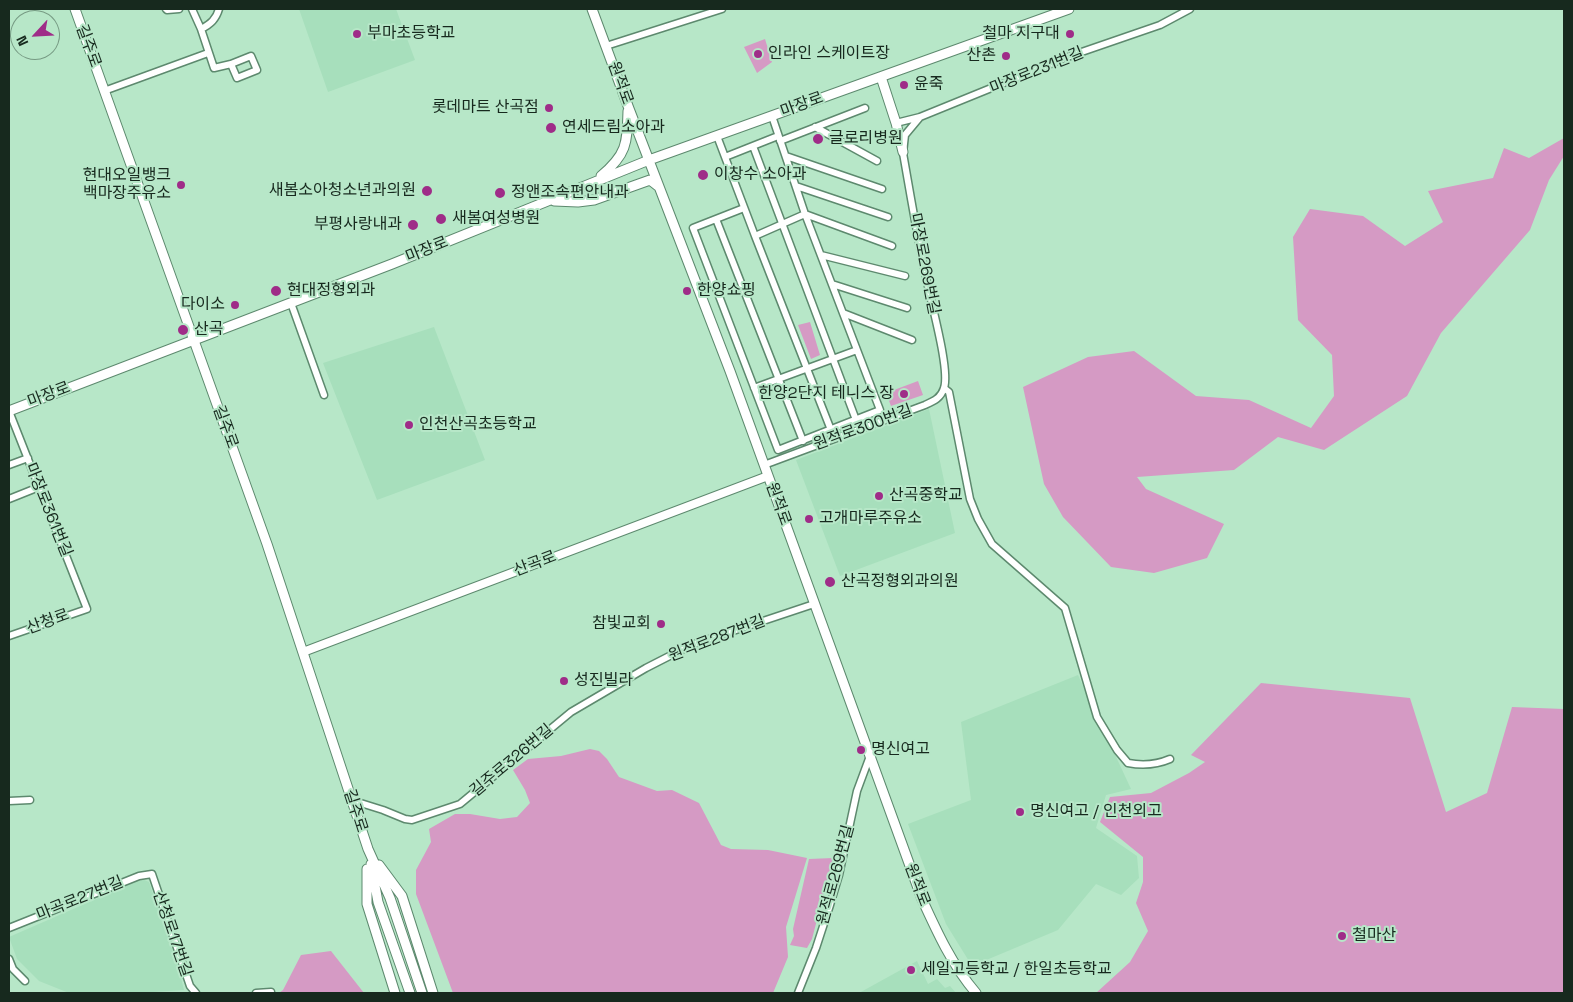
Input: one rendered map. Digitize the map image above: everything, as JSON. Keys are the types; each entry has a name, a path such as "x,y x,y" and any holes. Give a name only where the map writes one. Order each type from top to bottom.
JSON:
{"main road":[{"name":"길주로","path":"75,9 267,544 368,849 390,898 422,993"},
{"name":"원적로","path":"592,9 730,371 922,899 941,940 976,993"},
{"name":"마장로","path":"9,411 392,264 649,160 1069,9"},
{"path":"881,77 903,152"},
{"path":"595,182 616,164 624,148 628,106"},
{"path":"550,201 578,202 594,200 650,180 660,187"},
{"name":"길주로","path":"368,849 378,902 410,993"},
{"path":"368,849 367,904 396,993"},
{"path":"368,849 402,896 433,993"}],"street":[{"path":"166,9 179,9"},
{"path":"192,9 214,68 230,64"},
{"path":"201,29 217,18 220,9"},
{"path":"606,46 722,9"},
{"name":"마장로231번길","path":"896,123 920,117 1070,56 1160,25 1190,9"},
{"path":"104,91 208,53"},
{"path":"725,157 865,108"},
{"path":"744,208 693,228 778,450 880,410 805,214 772,116"},
{"path":"903,152 905,135 920,117"},
{"path":"815,127 877,161"},
{"path":"717,136 831,430"},
{"path":"753,146 856,420"},
{"name":"마장로269번길","path":"903,152 946,376 944,388"},
{"path":"786,156 882,189"},
{"path":"796,186 888,217"},
{"path":"755,236 805,214 892,246"},
{"path":"716,220 803,441"},
{"path":"821,256 905,276"},
{"path":"832,284 907,308"},
{"path":"291,303 324,395"},
{"path":"843,313 912,340"},
{"path":"754,388 857,350"},
{"path":"944,388 948,392 970,499 978,519 992,544 1065,608 1098,717 1117,750 1128,763 1142,765 1158,764 1170,759"},
{"name":"원적로300번길","path":"764,465 925,405 938,399 944,388"},
{"name":"마장로361번길","path":"9,411 87,608"},
{"path":"9,465 28,458"},
{"name":"산곡로","path":"303,652 768,476"},
{"path":"9,499 39,487"},
{"name":"원적로287번길","path":"571,712 646,668 691,645 814,604"},
{"name":"산청로","path":"9,636 87,608"},
{"name":"길주로326번길","path":"352,800 412,820 460,804 571,712"},
{"name":"원적로269번길","path":"798,993 816,948 830,905 839,874 857,792 870,756"},
{"path":"9,801 30,800"},
{"name":"마곡로27번길","path":"9,928 139,876 152,874"},
{"name":"산청로17번길","path":"152,874 190,986 196,993"},
{"path":"9,959 13,969 25,981"},
{"path":"256,993 271,992"}],"shaded area":[{"name":"부마초등학교","path":"299,9 396,9 415,60 328,92"},
{"name":"인라인 스케이트장","path":"765,39 772,62 757,73 744,47"},
{"path":"1564,138 1564,156 1549,180 1530,230 1441,333 1407,396 1324,450 1278,437 1234,470 1137,477 1146,489 1224,524 1207,558 1154,573 1111,567 1063,517 1044,484 1023,387 1088,357 1134,351 1196,396 1249,400 1311,428 1334,396 1332,355 1298,320 1293,237 1310,209 1363,216 1405,246 1443,222 1428,191 1493,178 1504,148 1529,158"},
{"path":"810,322 820,355 811,359 798,325"},
{"name":"인천산곡초등학교","path":"434,327 485,460 377,500 323,363"},
{"name":"한양2단지 테니스 장","path":"918,381 923,395 891,406 886,393"},
{"name":"산곡중학교","path":"929,409 955,533 840,576 796,460"},
{"name":"명신여고 / 인천외고","path":"1078,675 1131,789 1106,795 1096,828 1137,856 1139,878 1121,895 1096,884 1058,930 972,966 946,924 908,824 971,800 961,722"},
{"path":"1261,683 1410,698 1446,812 1487,793 1512,707 1564,709 1564,993 1096,993 1130,962 1148,931 1136,903 1143,882 1143,857 1100,822 1110,797 1151,793 1189,773 1205,762 1191,755"},
{"path":"590,749 599,751 619,777 657,791 672,790 699,803 721,845 731,849 768,850 807,858 786,927 788,957 773,993 453,993 416,894 416,870 431,842 429,829 455,814 470,814 500,819 517,817 530,803 525,790 513,770 528,759 561,756"},
{"path":"833,858 812,939 807,948 790,945 794,936 793,929 809,859"},
{"path":"142,879 149,882 178,966 184,990 139,993 69,993 39,981 17,959 9,937"},
{"path":"331,951 364,993 279,993 283,990 301,955"},
{"name":"세일고등학교 / 한일초등학교","path":"917,961 928,984 937,979 945,988 950,986 956,993 859,993"}],"place":[{"name":"부마초등학교","path":"357,34"},
{"name":"철마 지구대","path":"1070,34"},
{"name":"인라인 스케이트장","path":"758,54"},
{"name":"산촌","path":"1006,56"},
{"name":"윤죽","path":"904,85"},
{"name":"롯데마트 산곡점","path":"549,108"},
{"name":"연세드림소아과","path":"551,128"},
{"name":"글로리병원","path":"818,139"},
{"name":"이창수 소아과","path":"703,175"},
{"name":"현대오일뱅크 백마장주유소","path":"181,185"},
{"name":"새봄소아청소년과의원","path":"427,191"},
{"name":"정앤조속편안내과","path":"500,193"},
{"name":"새봄여성병원","path":"441,219"},
{"name":"부평사랑내과","path":"413,225"},
{"name":"현대정형외과","path":"276,291"},
{"name":"한양쇼핑","path":"687,291"},
{"name":"다이소","path":"235,305"},
{"name":"산곡","path":"183,330"},
{"name":"한양2단지 테니스 장","path":"904,394"},
{"name":"인천산곡초등학교","path":"409,425"},
{"name":"산곡중학교","path":"879,496"},
{"name":"고개마루주유소","path":"809,519"},
{"name":"산곡정형외과의원","path":"830,582"},
{"name":"참빛교회","path":"661,624"},
{"name":"성진빌라","path":"564,681"},
{"name":"명신여고","path":"861,750"},
{"name":"명신여고 / 인천외고","path":"1020,812"},
{"name":"철마산","path":"1342,936"},
{"name":"세일고등학교 / 한일초등학교","path":"911,970"}]}
